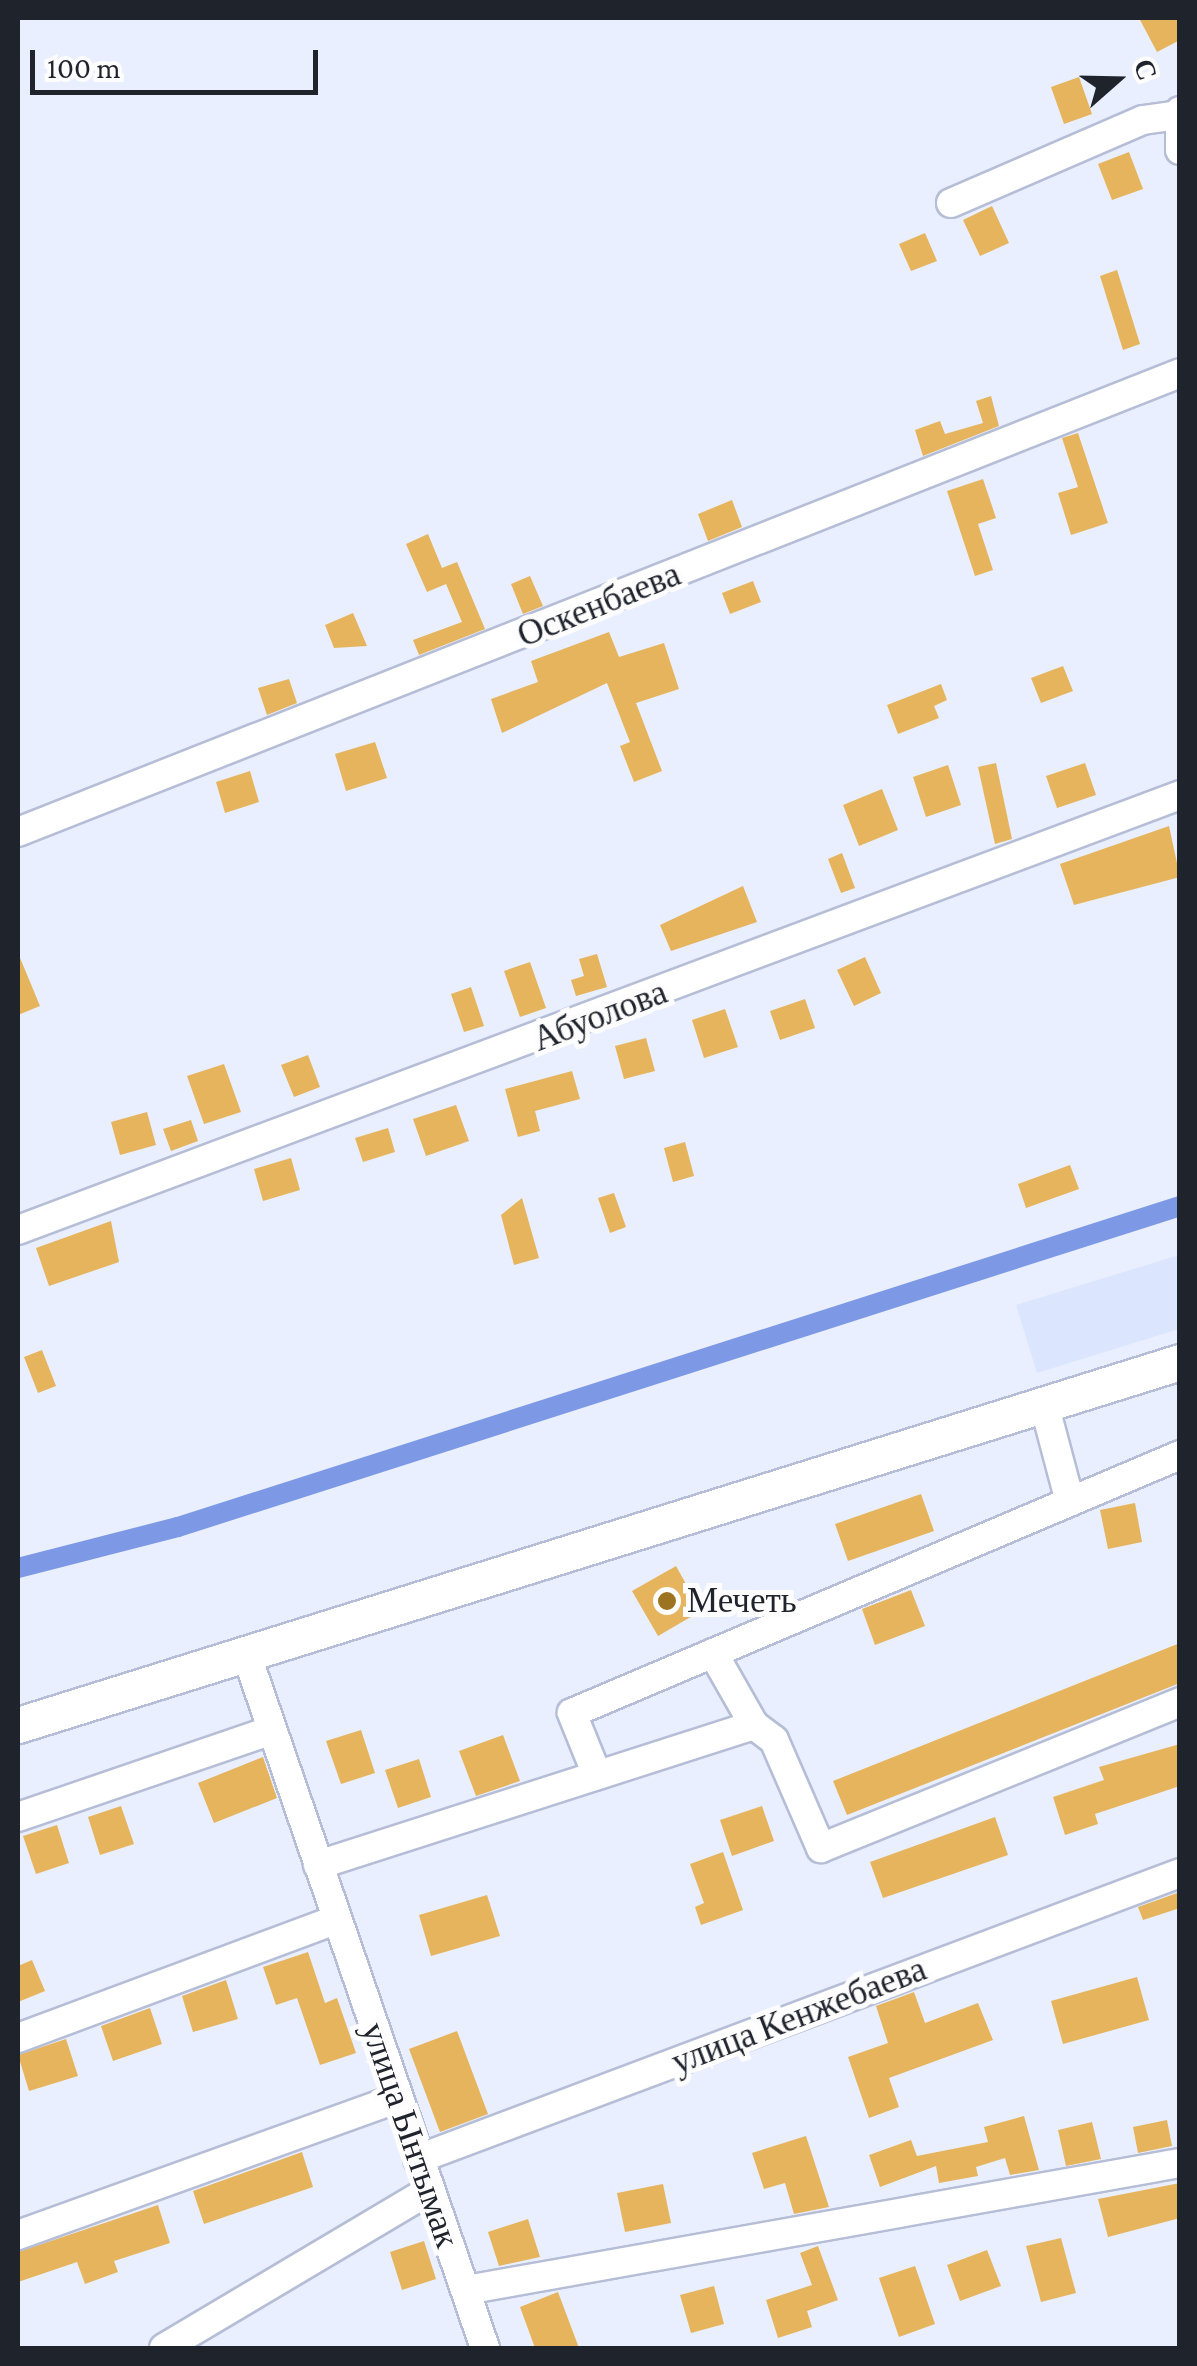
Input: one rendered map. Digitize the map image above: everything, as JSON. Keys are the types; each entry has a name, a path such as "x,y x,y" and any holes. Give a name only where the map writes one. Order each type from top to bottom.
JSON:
{"main road":[{"path":"18,1725 1180,1362"}],"street":[{"path":"952,203 1142,120 1179,113 1180,150"},
{"name":"Оскенбаева","path":"18,832 1180,373"},
{"name":"Абуолова","path":"18,1230 1180,795"},
{"path":"1044,1404 1070,1502"},
{"path":"597,1776 572,1713 1180,1455"},
{"name":"улица Ынтымак","path":"246,1653 396,2100 485,2348"},
{"path":"713,1653 754,1724 774,1740 821,1848 1180,1702"},
{"path":"318,1866 754,1724"},
{"path":"18,1817 272,1730"},
{"name":"улица Кенжебаева","path":"418,2159 1180,1874"},
{"path":"18,2038 336,1920"},
{"path":"18,2234 396,2100"},
{"path":"466,2290 1180,2164"},
{"path":"164,2348 428,2191"}],"shaded area":[{"path":"1179,1255 1179,1329 1037,1373 1016,1305"}],"building":[{"path":"1139,18 1180,18 1180,40 1157,52"},
{"path":"1079,77 1092,114 1064,124 1051,87"},
{"path":"1129,152 1143,189 1112,200 1098,164"},
{"path":"992,206 1009,243 980,256 963,220"},
{"path":"925,233 937,261 911,271 899,244"},
{"path":"1117,270 1140,344 1123,350 1100,276"},
{"path":"991,396 999,426 923,456 915,430 940,421 945,434 983,423 976,401"},
{"path":"1078,433 1108,523 1071,535 1058,493 1078,487 1062,438"},
{"path":"983,479 996,518 978,524 993,570 975,576 947,491"},
{"path":"732,500 742,527 708,541 698,514"},
{"path":"428,534 442,568 457,562 485,629 419,655 413,640 462,622 446,584 427,592 406,544"},
{"path":"530,576 543,606 523,614 511,584"},
{"path":"753,581 761,602 730,614 722,593"},
{"path":"353,613 367,646 334,648 325,625"},
{"path":"609,632 619,657 664,643 679,689 636,703 662,771 634,782 620,746 630,742 607,683 502,733 491,699 538,682 531,661"},
{"path":"1063,666 1073,691 1041,703 1031,678"},
{"path":"289,679 297,703 267,715 258,688"},
{"path":"941,684 947,700 934,706 939,718 898,734 887,705"},
{"path":"375,742 387,778 346,791 335,754"},
{"path":"996,763 1012,839 995,844 978,767"},
{"path":"1085,763 1096,795 1057,808 1046,776"},
{"path":"948,765 961,805 926,817 913,777"},
{"path":"250,771 259,802 225,813 216,782"},
{"path":"882,789 898,830 859,846 843,805"},
{"path":"1169,826 1180,877 1074,905 1060,864"},
{"path":"842,853 855,888 841,893 828,859"},
{"path":"743,886 757,922 671,951 660,925"},
{"path":"18,953 40,1006 18,1015"},
{"path":"597,954 607,987 576,996 571,980 584,976 579,959"},
{"path":"865,957 881,993 854,1006 837,970"},
{"path":"530,962 546,1008 520,1017 504,971"},
{"path":"471,987 484,1026 464,1032 451,994"},
{"path":"805,999 815,1028 780,1040 770,1011"},
{"path":"725,1009 738,1047 704,1058 692,1020"},
{"path":"646,1038 655,1071 624,1079 615,1046"},
{"path":"308,1055 320,1087 294,1097 281,1065"},
{"path":"224,1064 241,1112 204,1124 187,1076"},
{"path":"572,1071 580,1099 535,1111 540,1131 518,1137 505,1089"},
{"path":"456,1105 469,1141 426,1156 413,1119"},
{"path":"147,1112 156,1145 120,1155 111,1122"},
{"path":"191,1120 198,1141 171,1151 163,1129"},
{"path":"388,1128 395,1152 363,1162 355,1138"},
{"path":"685,1142 694,1176 673,1182 664,1148"},
{"path":"291,1158 300,1190 263,1201 254,1169"},
{"path":"1070,1165 1079,1189 1026,1208 1018,1184"},
{"path":"614,1193 626,1227 610,1233 598,1198"},
{"path":"522,1198 539,1258 514,1265 501,1215"},
{"path":"111,1221 119,1262 49,1286 36,1248"},
{"path":"42,1350 56,1386 38,1393 24,1357"},
{"path":"921,1494 934,1531 848,1561 835,1524"},
{"path":"1135,1503 1142,1542 1108,1549 1100,1510"},
{"name":"Мечеть","path":"676,1566 701,1611 658,1636 632,1591"},
{"path":"911,1590 925,1626 875,1645 862,1609"},
{"path":"1180,1643 1180,1683 847,1815 833,1781"},
{"path":"361,1730 375,1773 341,1784 326,1741"},
{"path":"503,1735 520,1781 476,1796 459,1751"},
{"path":"1180,1744 1180,1786 1095,1814 1098,1824 1065,1835 1053,1797 1104,1780 1099,1767"},
{"path":"263,1757 277,1798 214,1823 198,1783"},
{"path":"419,1759 431,1797 398,1808 385,1770"},
{"path":"121,1806 134,1844 100,1855 88,1817"},
{"path":"762,1806 774,1841 732,1856 720,1820"},
{"path":"995,1817 1008,1855 883,1898 870,1862"},
{"path":"57,1825 69,1863 36,1874 23,1836"},
{"path":"723,1852 743,1910 701,1925 695,1907 704,1903 690,1864"},
{"path":"1180,1892 1180,1908 1143,1920 1138,1907"},
{"path":"487,1895 500,1936 431,1956 419,1915"},
{"path":"308,1952 325,2003 337,1998 356,2053 320,2065 297,1998 276,2005 263,1967"},
{"path":"32,1960 45,1991 18,2002 18,1966"},
{"path":"1137,1977 1149,2020 1063,2044 1051,2001"},
{"path":"226,1980 238,2019 193,2032 182,1996"},
{"path":"914,1992 925,2023 978,2003 993,2040 889,2078 899,2107 869,2118 848,2057 888,2043 876,2006"},
{"path":"150,2008 162,2044 113,2061 101,2026"},
{"path":"457,2031 488,2114 440,2132 409,2049"},
{"path":"66,2039 78,2076 29,2091 18,2055"},
{"path":"1024,2116 1039,2170 1010,2175 1005,2158 976,2167 978,2176 939,2183 936,2166 880,2187 869,2155 911,2140 917,2156 988,2142 984,2127"},
{"path":"1167,2120 1172,2146 1138,2153 1133,2127"},
{"path":"1092,2122 1101,2159 1066,2166 1058,2130"},
{"path":"806,2136 829,2207 794,2214 785,2183 764,2189 752,2153"},
{"path":"302,2152 313,2187 204,2224 193,2191"},
{"path":"1180,2183 1180,2218 1108,2237 1098,2199"},
{"path":"663,2184 671,2223 625,2232 617,2193"},
{"path":"158,2205 170,2243 114,2261 118,2272 85,2284 77,2262 18,2282 18,2252"},
{"path":"528,2219 540,2257 499,2266 488,2232"},
{"path":"1061,2238 1076,2293 1041,2302 1026,2246"},
{"path":"424,2241 436,2279 402,2290 390,2252"},
{"path":"818,2246 838,2300 807,2311 812,2327 778,2338 766,2300 812,2285 800,2253"},
{"path":"987,2250 1001,2286 960,2301 947,2265"},
{"path":"915,2266 935,2324 899,2337 879,2278"},
{"path":"714,2286 724,2324 691,2333 680,2295"},
{"path":"558,2292 579,2348 535,2348 520,2307"}],"waterway":[{"path":"18,1568 178,1527 1180,1206"}],"place":[{"name":"Мечеть","path":"667,1601"}]}
